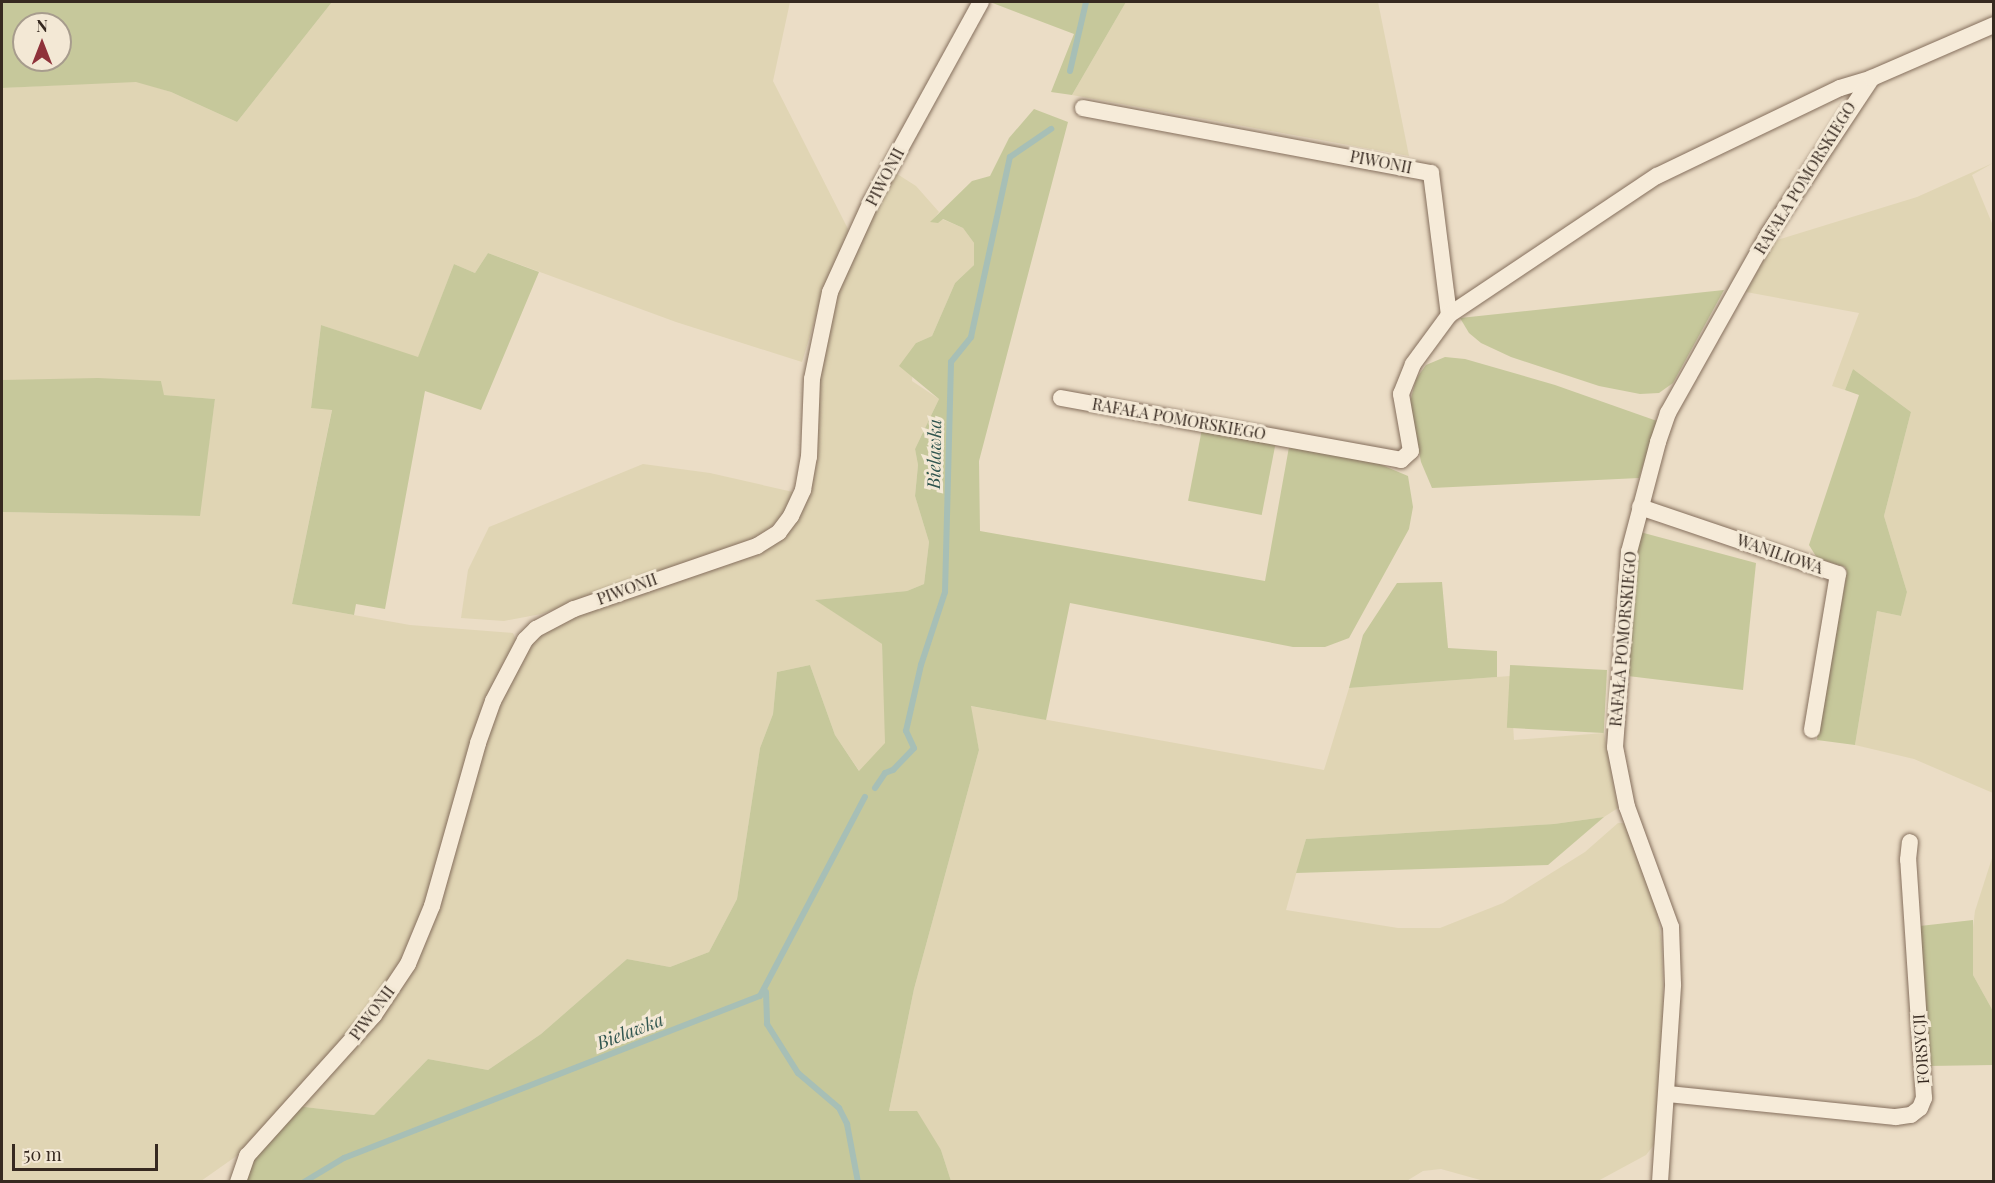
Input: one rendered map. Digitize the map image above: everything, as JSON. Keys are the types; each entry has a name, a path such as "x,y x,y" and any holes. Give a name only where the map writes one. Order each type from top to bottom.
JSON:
{"street":[{"name":"PIWONII","path":"238,1182 247,1156 374,1015 408,964 432,906 485,722 525,640 536,629 574,609 757,546 778,532 792,516 802,490 809,457 812,379 830,292 871,202 981,2"},
{"name":"RAFAŁA POMORSKIEGO","path":"1061,398 1401,460 1411,451 1401,394 1413,364 1449,315 1658,176 1840,88 1872,78 1994,25"},
{"name":"RAFAŁA POMORSKIEGO","path":"1660,1182 1674,984 1671,927 1627,807 1615,747 1623,598 1629,552 1668,413 1769,233 1872,78"},
{"name":"PIWONII","path":"1083,108 1431,173 1449,315"},
{"name":"WANILIOWA","path":"1640,507 1838,574 1812,730"},
{"name":"FORSYCJI","path":"1668,1094 1896,1117 1911,1115 1920,1108 1924,1098 1908,860 1910,842"}],"shaded area":[{"path":"332,2 790,2 773,81 849,231 824,290 802,362 676,322 488,253 475,273 454,264 418,358 321,325 311,407 332,409 292,604 410,625 513,633 516,640 428,906 404,962 370,1012 245,1150 201,1181 2,1181 2,512 199,516 215,399 163,395 161,381 2,380 2,88 136,81 171,92 237,122"},
{"path":"1126,2 1378,2 1409,156 1072,95"},
{"path":"1993,163 1972,175 1994,228 1993,793 1914,759 1855,745 1877,611 1901,616 1907,592 1884,516 1911,412 1853,369 1845,390 1832,386 1859,313 1746,292 1774,241 1917,197"},
{"path":"894,172 916,186 939,212 931,222 942,219 963,228 974,243 974,265 955,283 932,336 916,343 912,381 939,399 915,449 918,465 915,496 929,542 924,584 907,591 816,600 882,644 886,743 860,772 835,735 810,665 777,672 773,714 760,748 737,899 709,952 670,967 627,959 541,1034 488,1070 428,1059 374,1115 296,1106 411,965 482,744 523,652 543,634 578,613 764,549 795,519 834,293"},
{"path":"643,464 710,473 793,492 787,512 754,542 541,614 504,621 461,618 468,570 489,527"},
{"path":"1510,676 1514,740 1604,733 1618,808 1604,817 1554,824 1306,839 1286,910 1398,928 1440,928 1503,903 1585,852 1618,823 1626,823 1656,906 1662,944 1664,1035 1656,1142 1646,1155 1596,1182 1484,1181 1441,1169 1423,1171 1405,1182 951,1181 941,1150 889,1111 914,989 979,750 970,706 1324,770 1349,688"},
{"path":"1993,855 1993,1011 1973,975 1970,953 1975,911"}],"green space":[{"path":"2,2 332,2 237,122 171,92 136,82 2,88"},
{"path":"990,2 1126,2 1072,95 1051,92 1074,34"},
{"path":"1034,109 1068,122 979,461 980,531 1265,581 1289,447 1370,460 1408,476 1413,507 1409,529 1349,638 1325,647 1293,647 1070,603 1046,720 971,706 979,750 914,989 889,1111 917,1111 941,1150 951,1181 241,1182 251,1157 296,1106 374,1115 428,1059 488,1070 541,1034 627,959 670,967 709,952 737,899 760,748 773,714 777,672 810,665 835,735 859,771 885,743 882,644 815,600 907,591 924,584 929,542 915,496 918,465 915,449 939,399 899,366 916,343 932,336 955,283 974,265 974,243 963,228 943,219 938,223 930,222 972,181 990,176 1009,138"},
{"path":"488,253 539,272 481,410 425,391 385,609 356,604 354,615 292,604 332,410 311,408 321,325 418,357 454,264 475,273"},
{"path":"1724,290 1673,383 1659,393 1640,394 1599,386 1511,357 1481,343 1469,333 1460,318"},
{"path":"1445,357 1465,359 1555,385 1657,421 1639,478 1432,488 1421,462 1410,402 1416,379 1426,365"},
{"path":"1853,369 1911,412 1884,516 1907,592 1901,616 1877,611 1855,745 1817,740 1847,572 1845,567 1817,558 1809,545 1859,395 1845,390"},
{"path":"98,378 161,381 164,395 215,399 200,516 2,512 2,380"},
{"path":"1202,429 1276,443 1262,515 1188,501"},
{"path":"1640,532 1756,563 1743,690 1628,676 1634,558"},
{"path":"1442,582 1448,648 1497,651 1497,677 1349,688 1363,635 1397,583"},
{"path":"1510,665 1607,670 1604,733 1507,728"},
{"path":"1604,817 1548,865 1296,873 1306,839 1554,824"},
{"path":"1973,920 1973,975 1993,1011 1993,1065 1929,1066 1920,926"}],"waterway":[{"name":"Bielawka","path":"1070,71 1086,2"},
{"name":"Bielawka","path":"875,788 885,773 893,770 914,748 906,731 921,665 945,592 951,362 971,337 1010,157 1051,129"},
{"name":"Bielawka","path":"304,1182 344,1158 760,996 865,797"},
{"path":"766,992 767,1024 798,1073 839,1108 847,1124 858,1182"}]}
